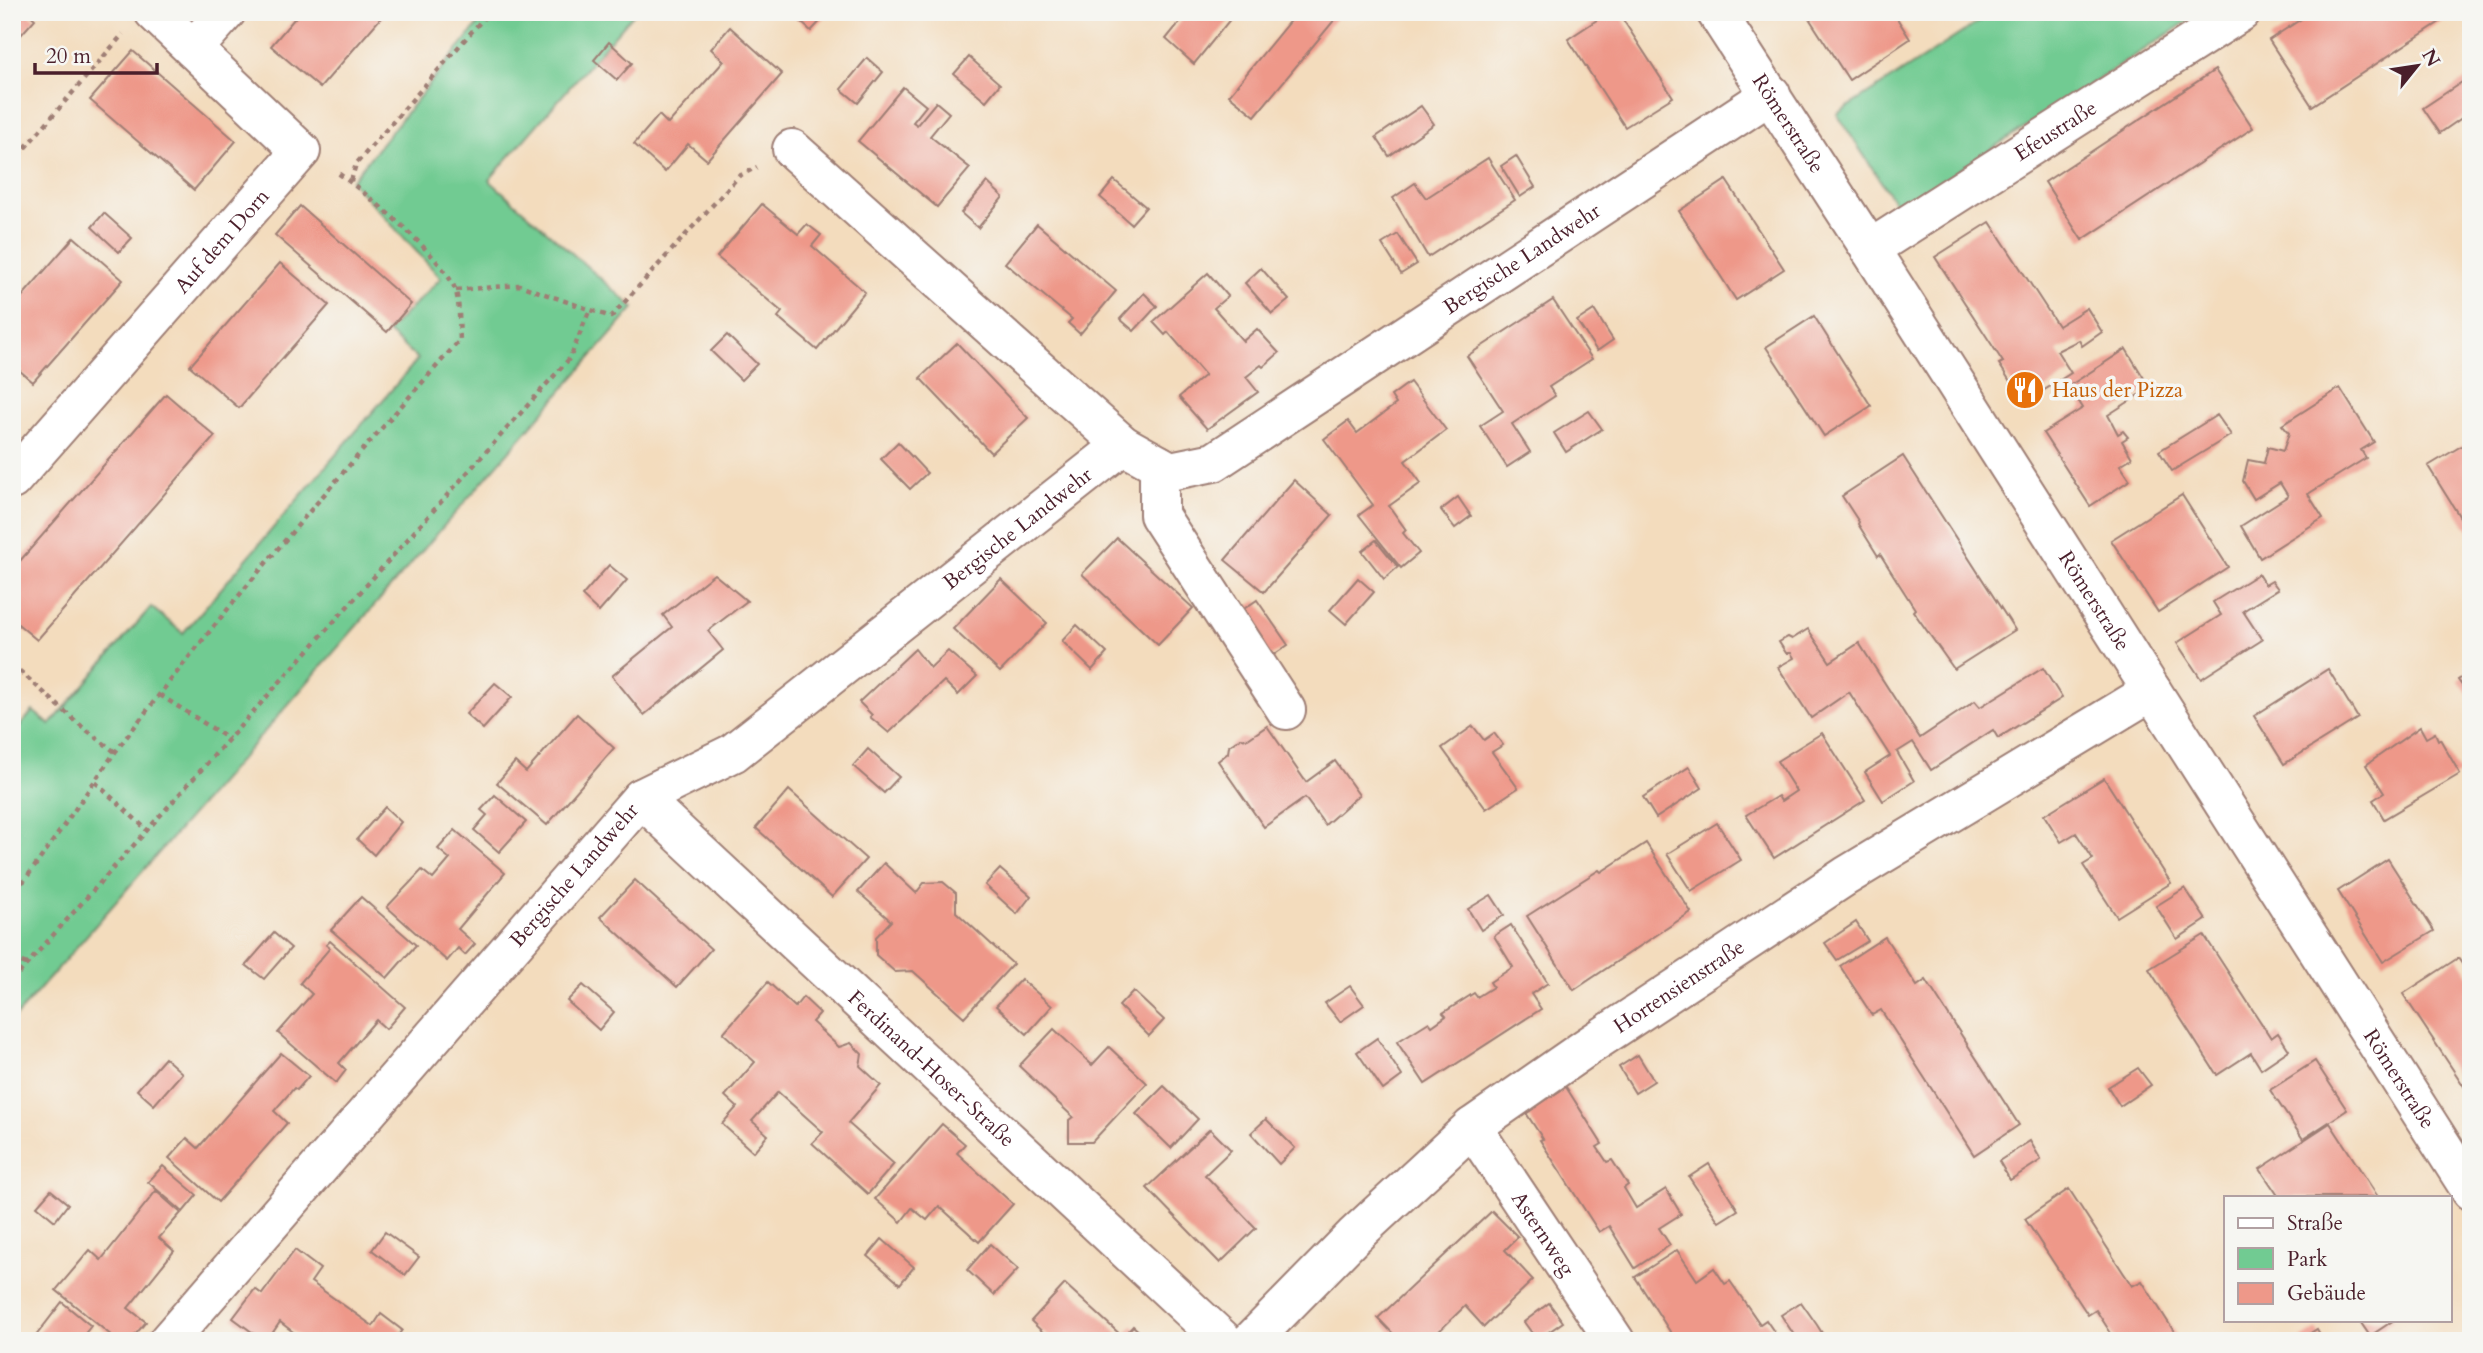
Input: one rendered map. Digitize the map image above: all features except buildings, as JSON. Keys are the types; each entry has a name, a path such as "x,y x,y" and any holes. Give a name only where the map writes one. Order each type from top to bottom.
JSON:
{"street":[{"path":"139,22 193,49 226,12"},
{"name":"Römerstraße","path":"1716,12 2471,1191"},
{"name":"Efeustraße","path":"1870,249 2241,12"},
{"name":"Auf dem Dorn","path":"12,480 301,151 193,49"},
{"name":"Bergische Landwehr","path":"792,149 1124,445 1170,471 1214,462 1771,94"},
{"name":"Bergische Landwehr","path":"175,1338 641,797 733,753 1124,445"},
{"path":"1159,465 1159,515 1286,710"},
{"name":"Hortensienstraße","path":"1251,1341 1354,1236 1472,1127 1587,1047 1846,876 2152,691"},
{"name":"Ferdinand-Hoser-Straße","path":"641,797 1224,1341"},
{"name":"Asternweg","path":"1472,1127 1615,1341"}],"path":[{"path":"12,887 24,881 160,695 339,475 460,340 456,290 430,252 351,181 356,164 489,12"},
{"path":"12,163 139,22"},
{"path":"456,290 519,285 611,317 739,176 792,149"},
{"path":"12,981 570,358 590,309"},
{"path":"12,664 79,724 116,752"},
{"path":"160,695 229,739"},
{"path":"95,782 146,831"},
{"path":"12,959 27,964"}],"green space":[{"path":"488,12 635,12 489,180 634,308 12,1021 12,735 33,711 50,725 151,607 183,633 418,359 387,332 441,278 351,181"},
{"path":"1994,12 2202,12 1899,209 1837,114"}],"place":[{"name":"Haus der Pizza","path":"2025,390"}]}
